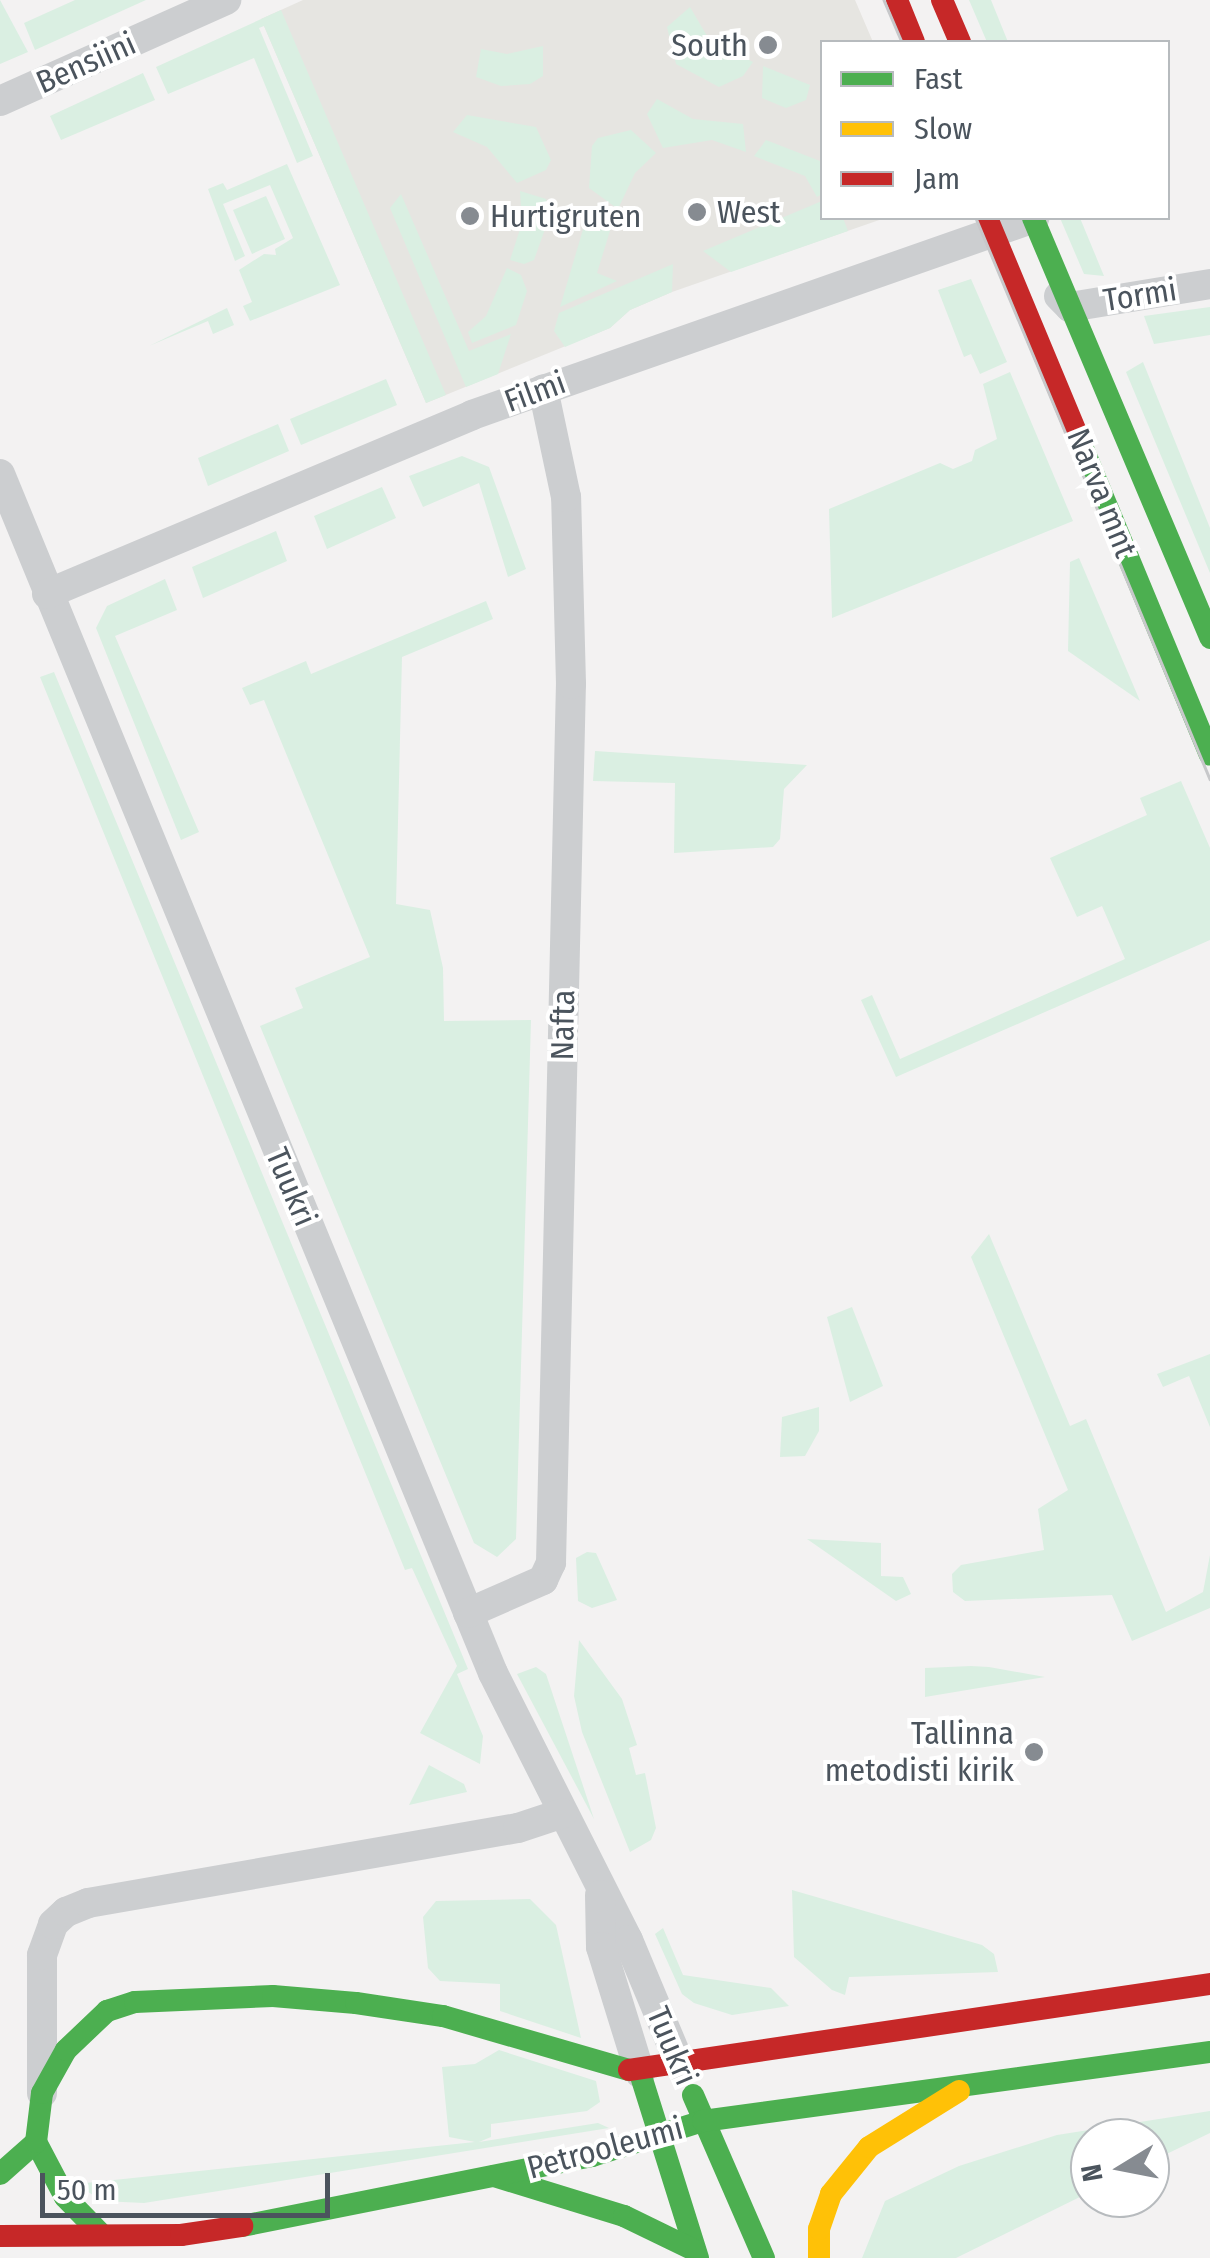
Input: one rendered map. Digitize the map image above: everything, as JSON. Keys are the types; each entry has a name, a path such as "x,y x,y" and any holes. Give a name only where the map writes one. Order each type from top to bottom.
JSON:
{"street":[{"name":"Bensiini","path":"0,101 226,0"},
{"path":"896,0 913,40"},
{"path":"942,0 959,40"},
{"name":"Filmi","path":"47,594 543,389 990,224 1019,220"},
{"name":"Narva mnt","path":"1035,220 1210,638"},
{"name":"Narva mnt","path":"990,224 1070,307"},
{"name":"Narva mnt","path":"990,224 1210,756"},
{"name":"Tormi","path":"1070,307 1210,284"},
{"name":"Nafta","path":"468,1613 544,1580 551,1563 571,684 566,497 543,389"},
{"name":"Tuukri","path":"0,474 468,1613 600,1892 628,1940 764,2258"},
{"path":"102,2235 64,2196 36,2142 42,2093 42,1955 53,1924 66,1912 88,1902 518,1828 564,1813"},
{"name":"Tuukri","path":"600,1892 601,1947 696,2254"},
{"name":"Petrooleumi","path":"640,2073 1210,1984"},
{"path":"42,2093 66,2050 108,2011 181,1996 290,1998 443,2016 640,2073"},
{"name":"Petrooleumi","path":"0,2236 181,2235 276,2221 493,2176 658,2136 703,2121 1210,2052"},
{"path":"819,2258 819,2229 831,2194 869,2147 972,2082"},
{"path":"0,2174 36,2142"},
{"path":"493,2176 624,2216 696,2254"}],"shaded area":[{"path":"303,0 855,0 872,40 820,40 820,220 879,220 672,292 630,310 610,328 426,403 261,19"}],"green space":[{"path":"0,0 28,52 0,64"},
{"path":"75,0 146,0 35,50 24,23"},
{"path":"969,0 991,0 1007,40 986,40"},
{"path":"690,7 710,41 753,62 743,76 719,87 676,64 667,27"},
{"path":"281,10 446,395 426,403 264,26 259,28 313,156 297,163 254,58 168,94 156,67"},
{"path":"543,46 543,76 530,84 501,86 476,77 481,49 507,54"},
{"path":"763,66 810,85 806,100 786,108 762,98"},
{"path":"143,73 155,100 61,140 50,116"},
{"path":"657,99 693,119 743,124 746,152 712,140 663,148 647,114"},
{"path":"467,115 536,127 551,160 546,170 517,183 487,147 453,132"},
{"path":"631,130 656,153 635,173 618,209 589,188 592,146 598,138"},
{"path":"766,140 820,161 820,195 817,197 805,176 754,156"},
{"path":"287,164 340,285 250,321 243,306 252,302 239,270 264,254 276,255 275,249 293,238 270,185 223,204 245,256 235,261 208,189 223,183 227,190"},
{"path":"520,191 546,199 550,215 534,260 524,264 510,260 522,223"},
{"path":"401,194 469,351 511,334 498,374 466,387 390,208"},
{"path":"266,196 285,239 252,254 233,210"},
{"path":"820,202 820,220 844,220 848,231 731,272 703,251"},
{"path":"597,220 613,221 597,273 617,281 560,307 584,226"},
{"path":"1061,220 1081,220 1104,276 1084,274"},
{"path":"673,264 672,292 630,310 610,328 565,347 554,331 559,313"},
{"path":"507,268 521,275 527,291 516,325 472,343 468,332 486,316"},
{"path":"971,279 1007,362 980,374 971,354 964,357 938,290"},
{"path":"1210,307 1210,335 1154,344 1144,316"},
{"path":"227,308 234,325 213,334 208,321 149,346"},
{"path":"1143,362 1210,528 1210,573 1126,372"},
{"path":"1010,372 1073,521 832,618 829,509 940,463 953,469 972,461 975,450 997,439 983,384"},
{"path":"386,379 397,405 301,445 290,419"},
{"path":"278,424 289,451 208,486 198,458"},
{"path":"462,456 489,467 526,569 508,577 479,483 423,507 409,476"},
{"path":"382,487 396,518 327,549 314,516"},
{"path":"276,531 287,561 203,598 192,567"},
{"path":"1079,558 1140,701 1068,651 1070,562"},
{"path":"165,579 177,610 115,636 199,832 181,840 96,628 107,606"},
{"path":"486,601 493,619 402,657 396,904 430,910 443,968 444,1021 531,1020 516,1539 497,1557 474,1543 260,1026 303,1008 295,988 370,957 264,700 250,705 242,688 306,661 311,674"},
{"path":"54,672 468,1669 457,1674 483,1736 480,1764 420,1733 457,1666 412,1568 405,1570 40,677"},
{"path":"595,751 807,765 784,789 780,839 773,847 674,853 675,783 593,781"},
{"path":"1181,781 1210,848 1210,940 896,1077 861,1000 872,995 900,1059 1125,959 1102,906 1077,917 1050,858 1147,815 1140,798"},
{"path":"989,1234 1070,1426 1086,1419 1166,1612 1203,1592 1210,1555 1210,1608 1132,1641 1112,1595 965,1601 953,1592 952,1574 961,1565 1044,1550 1038,1509 1068,1490 971,1257"},
{"path":"852,1307 883,1386 850,1402 827,1317"},
{"path":"1210,1354 1210,1427 1189,1376 1163,1387 1157,1374"},
{"path":"819,1407 819,1431 805,1456 780,1457 782,1417"},
{"path":"807,1539 881,1543 881,1576 903,1577 911,1594 896,1601"},
{"path":"587,1552 596,1553 617,1600 592,1608 578,1601 576,1558"},
{"path":"579,1640 622,1699 637,1745 629,1748 636,1775 645,1773 656,1828 651,1840 630,1852 582,1732 574,1696"},
{"path":"971,1666 1045,1677 925,1697 925,1668"},
{"path":"536,1667 546,1674 594,1819 517,1674"},
{"path":"429,1765 464,1784 467,1792 409,1805"},
{"path":"792,1890 982,1945 994,1954 998,1972 849,1977 845,1995 832,1990 794,1957"},
{"path":"530,1899 556,1925 581,2038 500,2011 500,1984 440,1981 428,1968 423,1917 436,1901"},
{"path":"663,1928 683,1975 771,1988 789,2006 732,2015 694,2003 682,1994 655,1934"},
{"path":"499,2050 596,2081 600,2102 587,2111 491,2124 491,2137 479,2142 598,2123 609,2128 144,2203 102,2201 76,2184 475,2142 449,2137 442,2067 475,2064"},
{"path":"1210,2111 1210,2133 1170,2152 1170,2118 1165,2118"},
{"path":"1070,2133 1070,2202 956,2258 862,2258 885,2201 959,2166"}],"tram line":[{"path":"884,0 901,40"},
{"path":"977,220 1210,779"}],"traffic: fast":[{"path":"1034,220 1210,638"},
{"path":"1077,434 1210,755"},
{"path":"0,2174 36,2142 42,2093 66,2050 107,2011 135,2002 273,1996 356,2003 443,2016 629,2070"},
{"path":"242,2226 592,2156 703,2121 1210,2052"},
{"path":"640,2073 698,2258"},
{"path":"693,2095 764,2258"},
{"path":"36,2142 65,2197 102,2235"},
{"path":"494,2176 624,2216 694,2250"}],"traffic: slow":[{"path":"819,2258 819,2229 831,2194 869,2147 959,2091"}],"traffic: jam":[{"path":"897,0 913,40"},
{"path":"942,0 959,40"},
{"path":"988,220 1077,434"},
{"path":"629,2070 1210,1984"},
{"path":"0,2236 181,2235 242,2226"}],"place":[{"name":"South","path":"768,45"},
{"name":"West","path":"697,212"},
{"name":"Hurtigruten","path":"470,216"},
{"name":"Tallinna metodisti kirik","path":"1034,1752"}]}
